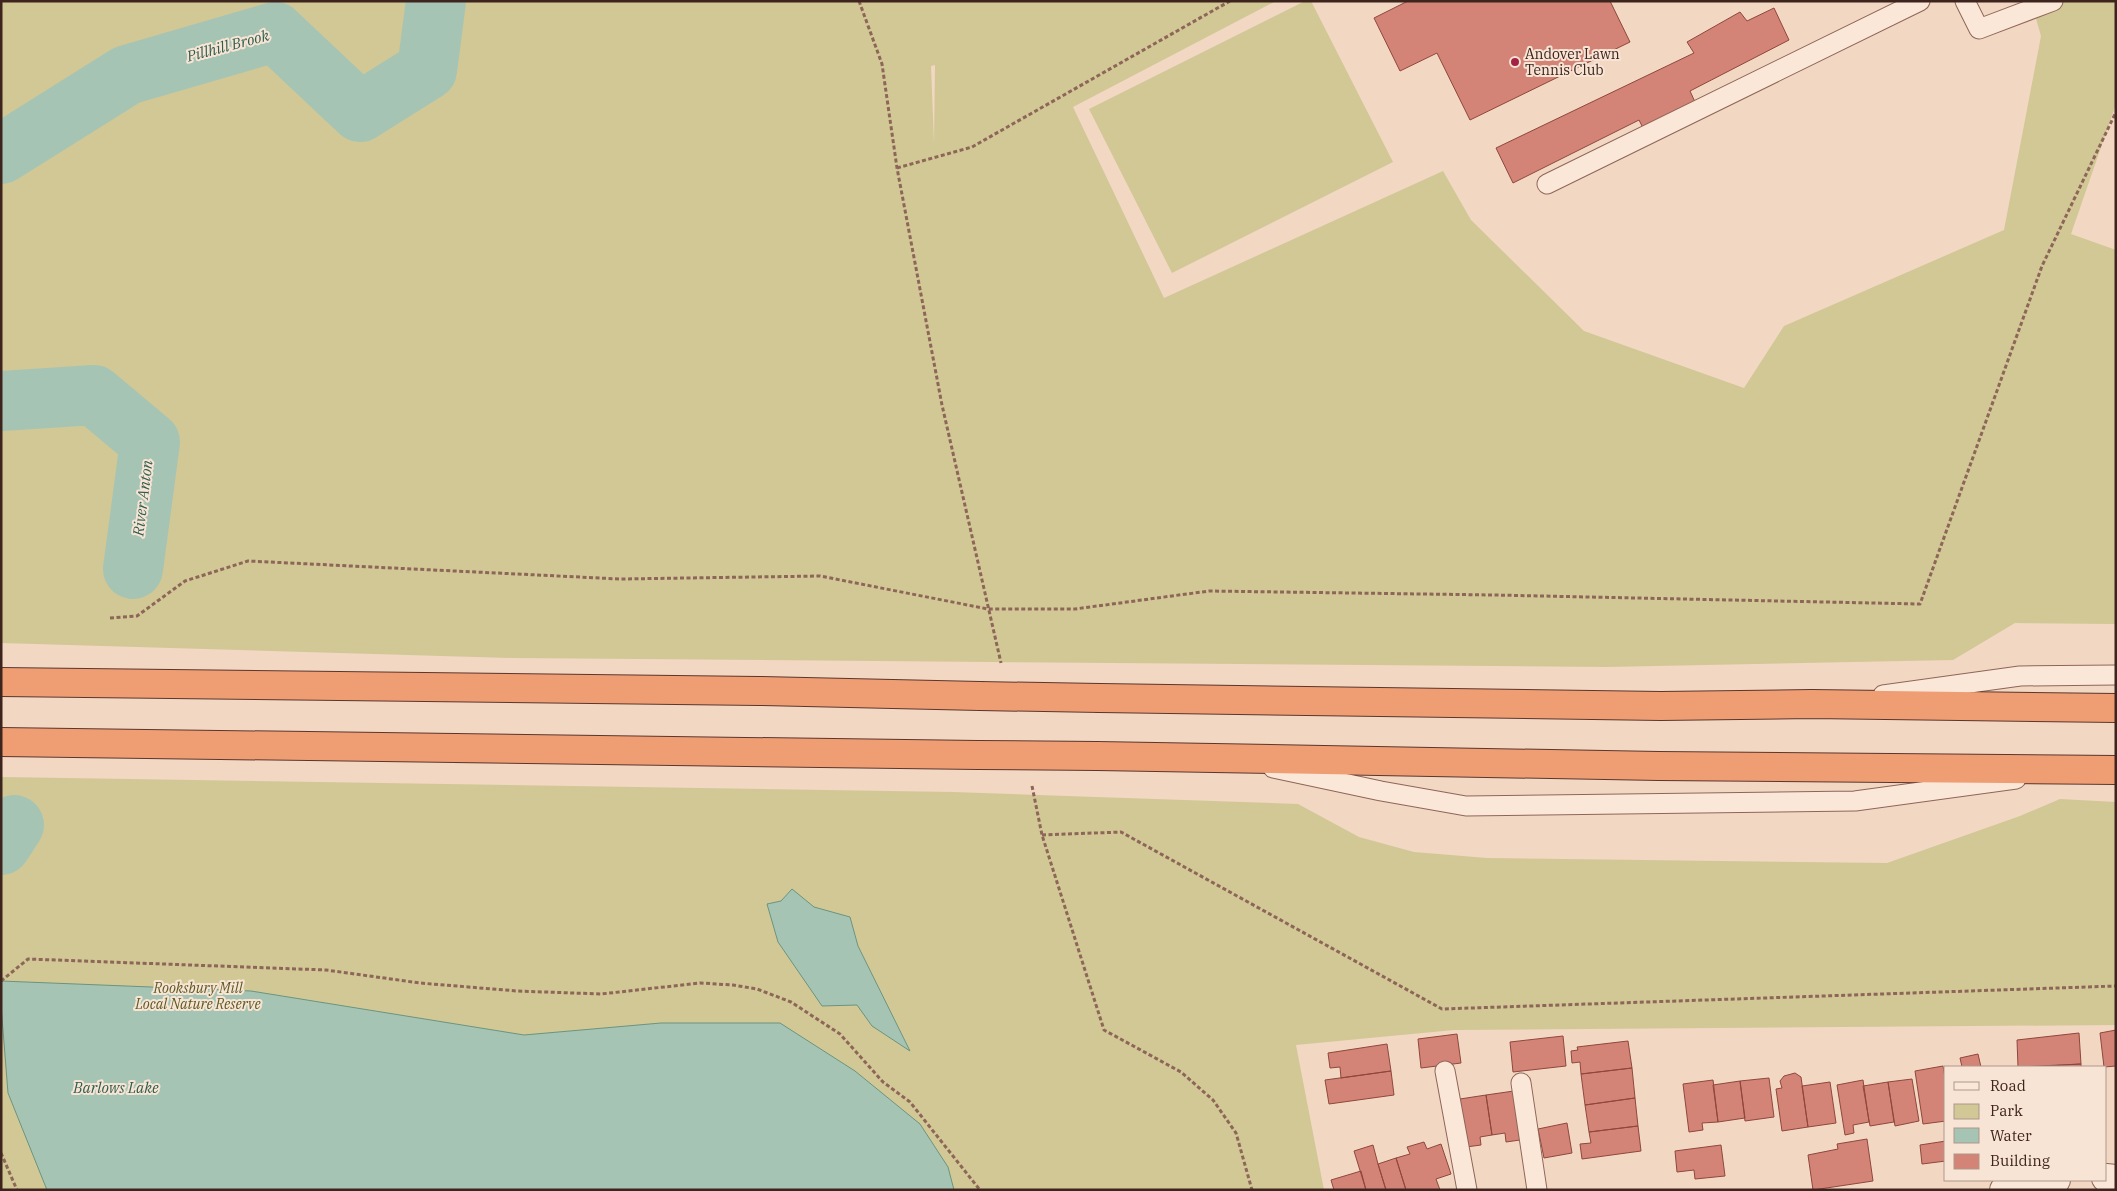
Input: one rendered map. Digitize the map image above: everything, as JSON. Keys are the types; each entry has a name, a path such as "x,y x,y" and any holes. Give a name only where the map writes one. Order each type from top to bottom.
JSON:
{"highway":[{"path":"1,682 759,691 1661,706 1812,704 2116,708"},
{"path":"1,742 1097,756 1639,766 2116,770"}],"street":[{"path":"2004,1190 2051,1181"}],"lane":[{"path":"1547,184 1920,1"},
{"path":"1965,1 1979,29 2053,1"},
{"path":"1812,704 2020,676 2116,675"},
{"path":"1229,759 1381,791 1466,806 1854,801 2086,770"},
{"path":"1445,1071 1466,1190"},
{"path":"1521,1083 1537,1190"}],"path":[{"path":"860,1 882,64 897,168 942,405 1001,663"},
{"path":"897,168 972,147 1230,1"},
{"path":"110,618 137,616 184,581 248,561 620,579 820,576 988,609 1075,609 1209,591 1494,594 1920,604 2042,266 2116,112"},
{"path":"1031,778 1042,835 1104,1030 1181,1072 1213,1100 1236,1134 1252,1190"},
{"path":"1042,835 1121,832 1442,1009 2116,986"},
{"path":"1,981 28,959 326,970 420,983 518,991 601,994 700,982 757,989 792,1002 840,1034 882,1082 910,1102 980,1190"},
{"path":"1,1153 17,1190"}],"green space":[{"path":"1,1 1276,1 1073,107 1164,298 1443,171 1471,220 1584,331 1744,388 1784,326 2004,230 2041,36 2031,1 2116,1 2116,104 2071,234 2116,250 2116,624 2015,623 1953,660 1606,667 513,658 1,643","holes":["935,65 934,143 931,66"]},
{"path":"1305,1 1311,1 1393,162 1172,273 1089,109"},
{"name":"Rooksbury Mill Local Nature Reserve","path":"1,777 953,792 1298,804 1359,837 1414,852 1487,858 1887,863 2020,816 2060,799 2116,802 2116,1025 1454,1030 1296,1045 1324,1190 1,1190"}],"water":[{"path":"792,889 814,907 850,917 858,946 910,1051 872,1026 857,1005 822,1006 778,942 767,904 781,901"},
{"name":"Barlows Lake","path":"1,981 251,991 524,1035 661,1023 780,1023 855,1071 920,1124 948,1167 954,1190 47,1190 8,1093"}],"building":[{"name":"Andover Lawn Tennis Club","path":"1408,1 1610,1 1630,42 1470,120 1437,53 1400,71 1374,18"},
{"path":"1774,8 1789,40 1690,91 1695,102 1644,130 1639,120 1513,183 1496,148 1694,53 1687,42 1740,12 1747,21"},
{"path":"2116,1030 2116,1066 2104,1066 2100,1033"},
{"path":"2079,1033 2081,1064 2018,1066 2017,1040"},
{"path":"1457,1034 1461,1063 1421,1068 1418,1039"},
{"path":"1563,1036 1566,1066 1513,1072 1510,1042"},
{"path":"1628,1041 1632,1068 1581,1074 1580,1062 1572,1063 1571,1051 1578,1050 1577,1047"},
{"path":"1387,1044 1391,1071 1341,1078 1340,1067 1330,1068 1328,1053"},
{"path":"1978,1054 1981,1066 1962,1066 1960,1058"},
{"path":"2081,1064 2081,1066 2048,1066"},
{"path":"1943,1066 1944,1121 1923,1124 1915,1071"},
{"path":"1632,1068 1635,1098 1585,1105 1581,1074"},
{"path":"1391,1071 1394,1095 1329,1104 1325,1080"},
{"path":"1795,1073 1801,1077 1808,1127 1782,1131 1776,1089 1782,1088 1780,1081 1784,1076"},
{"path":"1769,1078 1774,1117 1745,1121 1740,1081"},
{"path":"1912,1079 1919,1121 1895,1126 1888,1082"},
{"path":"1713,1080 1718,1122 1702,1123 1703,1130 1689,1132 1683,1084"},
{"path":"1863,1080 1869,1122 1853,1125 1854,1133 1845,1135 1837,1085"},
{"path":"1740,1081 1745,1118 1718,1122 1713,1085"},
{"path":"1830,1082 1836,1123 1808,1127 1802,1086"},
{"path":"1888,1082 1894,1122 1870,1126 1863,1086"},
{"path":"1514,1091 1520,1140 1506,1142 1505,1133 1492,1135 1486,1095"},
{"path":"1486,1095 1492,1135 1480,1137 1481,1145 1466,1147 1460,1099"},
{"path":"1635,1098 1638,1126 1589,1132 1585,1105"},
{"path":"1567,1123 1572,1153 1544,1158 1538,1129"},
{"path":"1638,1126 1641,1151 1582,1159 1580,1144 1591,1143 1589,1132"},
{"path":"1867,1139 1873,1181 1813,1190 1808,1155 1838,1149 1837,1144"},
{"path":"1944,1141 1944,1161 1922,1164 1920,1145"},
{"path":"1424,1142 1427,1149 1441,1144 1451,1174 1436,1179 1440,1190 1406,1190 1396,1158 1410,1154 1407,1147"},
{"path":"1373,1145 1386,1190 1366,1190 1354,1151"},
{"path":"1721,1145 1725,1176 1695,1179 1694,1170 1677,1172 1675,1151"},
{"path":"1396,1158 1406,1190 1386,1190 1378,1164"},
{"path":"1361,1171 1366,1190 1334,1190 1331,1180"}],"waterway":[{"name":"Pillhill Brook","path":"1,154 127,75 275,32 360,112 427,70 436,1"},
{"name":"River Anton","path":"1,401 94,395 150,442 133,569"},
{"name":"River Anton","path":"1,845 14,825"}],"place":[{"name":"Andover Lawn Tennis Club","path":"1515,62"}]}
